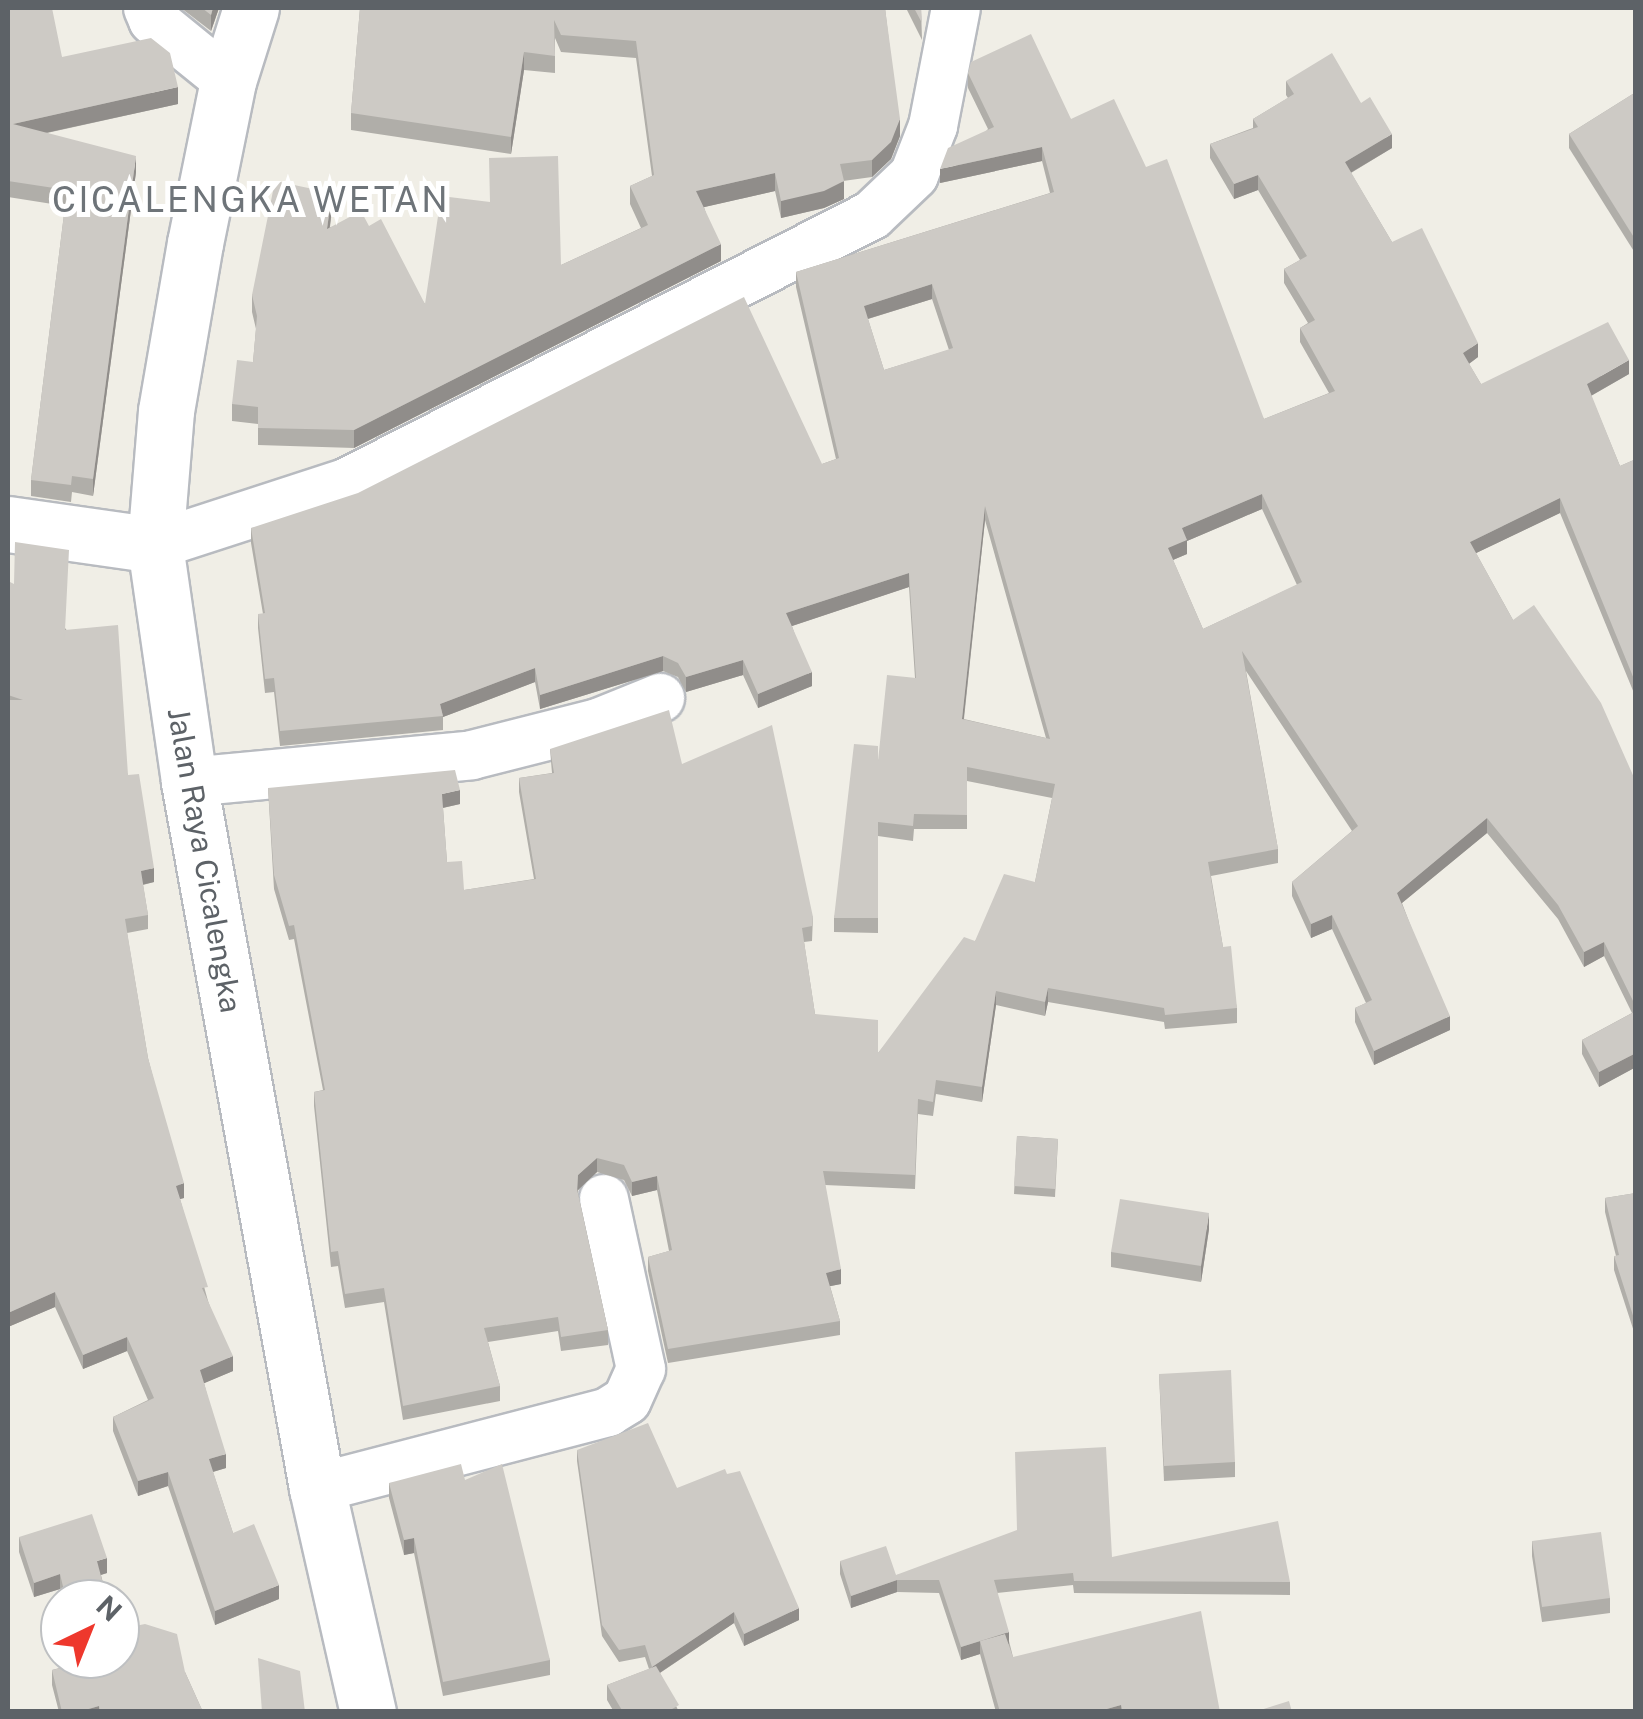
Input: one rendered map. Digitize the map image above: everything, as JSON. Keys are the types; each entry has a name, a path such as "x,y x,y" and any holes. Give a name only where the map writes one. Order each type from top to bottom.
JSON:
{"main road":[{"name":"Jalan Raya Cicalengka","path":"251,8 228,81 166,411 154,545 188,782 318,1488 368,1712"},
{"path":"8,524 154,545"}],"street":[{"path":"148,8 153,20 228,81"},
{"path":"154,545 346,483 872,214 914,175 933,126 956,8"},
{"path":"188,782 472,755 598,723 660,698"},
{"path":"318,1488 608,1412 627,1400 640,1368 604,1199"}],"building":[{"path":"8,8 52,8 62,57 151,38 170,53 178,87 13,124 136,156 93,479 72,476 71,485 31,480 67,190 8,181"},
{"path":"360,8 885,8 900,119 891,142 872,160 840,164 844,181 824,191 781,201 775,173 696,191 721,244 354,430 258,428 258,407 232,404 237,360 253,362 257,316 252,295 275,181 332,193 327,229 361,211 369,226 381,219 425,304 441,196 490,202 489,158 558,156 561,265 648,225 630,186 654,175 636,41 561,35 554,20 555,56 524,52 511,137 351,113"},
{"path":"1031,34 1071,119 1114,99 1146,167 1167,159 1264,419 1335,391 1300,328 1315,320 1284,269 1307,256 1258,175 1234,184 1210,144 1258,127 1253,119 1294,94 1286,81 1332,53 1361,103 1370,97 1392,134 1345,162 1392,242 1422,228 1478,343 1463,353 1481,384 1608,322 1629,360 1587,384 1620,466 1636,459 1636,684 1560,498 1470,542 1513,620 1534,605 1601,703 1636,782 1636,1007 1604,942 1584,952 1558,905 1487,818 1397,893 1450,1016 1374,1051 1355,1008 1372,1000 1332,915 1311,924 1292,882 1358,826 1242,651 1278,849 1208,862 1223,947 1231,946 1237,1008 1165,1015 1164,1008 1048,988 1045,1002 996,991 982,1087 936,1080 933,1102 918,1099 915,1175 823,1171 841,1269 826,1273 840,1321 668,1349 648,1257 672,1250 657,1176 632,1182 624,1165 597,1158 578,1175 577,1189 608,1330 561,1337 558,1317 484,1328 500,1386 403,1406 384,1288 345,1294 338,1251 331,1252 314,1092 325,1090 294,925 289,926 274,875 268,788 455,770 460,790 442,794 447,862 462,861 464,890 536,879 519,778 554,773 550,749 669,710 682,764 772,725 813,917 812,926 802,928 815,1014 878,1020 878,1053 964,937 975,941 1004,874 1035,882 1055,784 967,767 967,815 914,814 913,826 878,822 878,918 834,918 854,744 878,746 878,761 887,675 916,678 909,573 786,613 812,672 758,694 743,660 686,677 678,663 663,656 540,695 535,668 440,704 443,716 280,731 274,678 265,679 258,614 265,613 251,528 358,493 744,297 822,464 839,458 796,272 1054,192 1042,147 940,169 948,148 994,127 968,73 971,62","holes":["932,284 953,348 884,370 864,306","1262,494 1302,582 1203,629 1168,548 1187,540 1182,528","985,506 1050,739 962,719"]},
{"path":"1636,92 1636,239 1635,239 1569,134"},
{"path":"15,542 69,550 65,630 118,625 128,775 139,774 154,868 141,871 148,915 125,919 148,1058 184,1183 176,1186 208,1287 202,1288 233,1356 200,1370 226,1454 209,1459 233,1533 254,1524 279,1585 215,1611 168,1472 138,1481 113,1417 154,1398 127,1337 83,1355 55,1292 8,1313 8,700 23,700 8,695 8,581 14,584"},
{"path":"1636,1011 1636,1053 1599,1072 1582,1040"},
{"path":"1017,1136 1058,1139 1055,1189 1014,1186"},
{"path":"1636,1193 1636,1325 1614,1256 1619,1255 1605,1198"},
{"path":"1120,1199 1209,1213 1201,1266 1111,1252"},
{"path":"1231,1370 1235,1462 1164,1466 1159,1374"},
{"path":"648,1423 677,1488 725,1469 727,1474 740,1471 799,1608 744,1634 734,1612 652,1667 645,1645 619,1650 602,1625 577,1450"},
{"path":"1106,1447 1112,1557 1278,1521 1290,1582 1074,1581 1073,1573 994,1580 1009,1632 961,1647 939,1580 897,1580 851,1596 840,1561 886,1546 896,1575 1017,1530 1015,1452"},
{"path":"461,1464 465,1480 502,1464 550,1660 443,1682 414,1538 404,1540 389,1483"},
{"path":"92,1514 107,1558 97,1561 102,1579 61,1579 60,1574 34,1583 19,1537"},
{"path":"1601,1532 1610,1598 1542,1607 1532,1541"},
{"path":"1201,1611 1220,1712 1123,1712 1121,1705 1096,1712 1000,1712 980,1641 1005,1634 1013,1657"},
{"path":"140,1625 177,1634 185,1672 203,1712 100,1712 99,1706 62,1712 54,1679 140,1679"},
{"path":"258,1658 300,1671 305,1712 262,1712"},
{"path":"656,1666 679,1705 667,1712 623,1712 607,1685"},
{"path":"1289,1701 1292,1712 1254,1712"}],"district":[{"name":"CICALENGKA WETAN","path":"251,200"}]}
